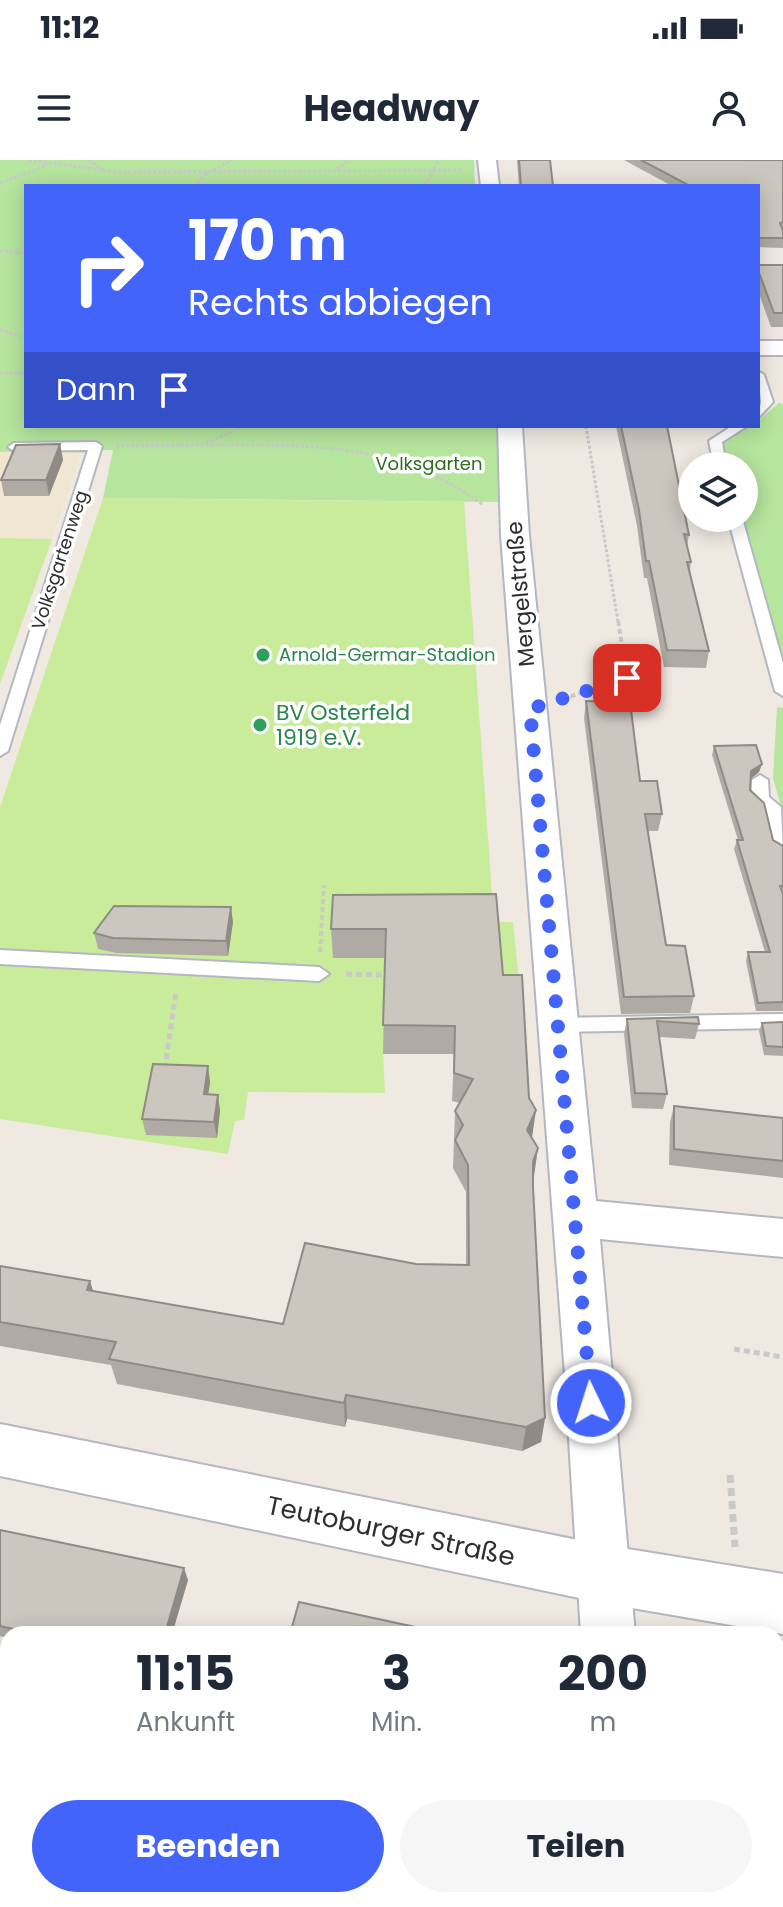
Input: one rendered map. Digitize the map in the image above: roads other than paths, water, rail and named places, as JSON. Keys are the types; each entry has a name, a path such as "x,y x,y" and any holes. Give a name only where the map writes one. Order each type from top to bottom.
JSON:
{"main road":[{"name":"Teutoburger Straße","path":"0,1450 603,1574 761,1600"}],"street":[{"path":"760,348 783,348"},
{"name":"Mergelstraße","path":"510,428 515,535 607,1626"},
{"path":"575,1218 783,1238"}],"lane":[{"path":"760,381 767,402 760,411"},
{"path":"717,452 715,441 738,428"},
{"name":"Volksgartenweg","path":"0,751 96,446 14,447"},
{"path":"739,532 783,691"},
{"path":"760,780 760,799 772,807 783,848"},
{"path":"0,957 319,974"},
{"path":"557,1025 783,1021"}],"place":[{"name":"Arnold-Germar-Stadion","path":"263,655"},
{"name":"BV Osterfeld 1919 e.V.","path":"260,725"}],"park label":[{"name":"Volksgarten","path":"429,464"}]}
